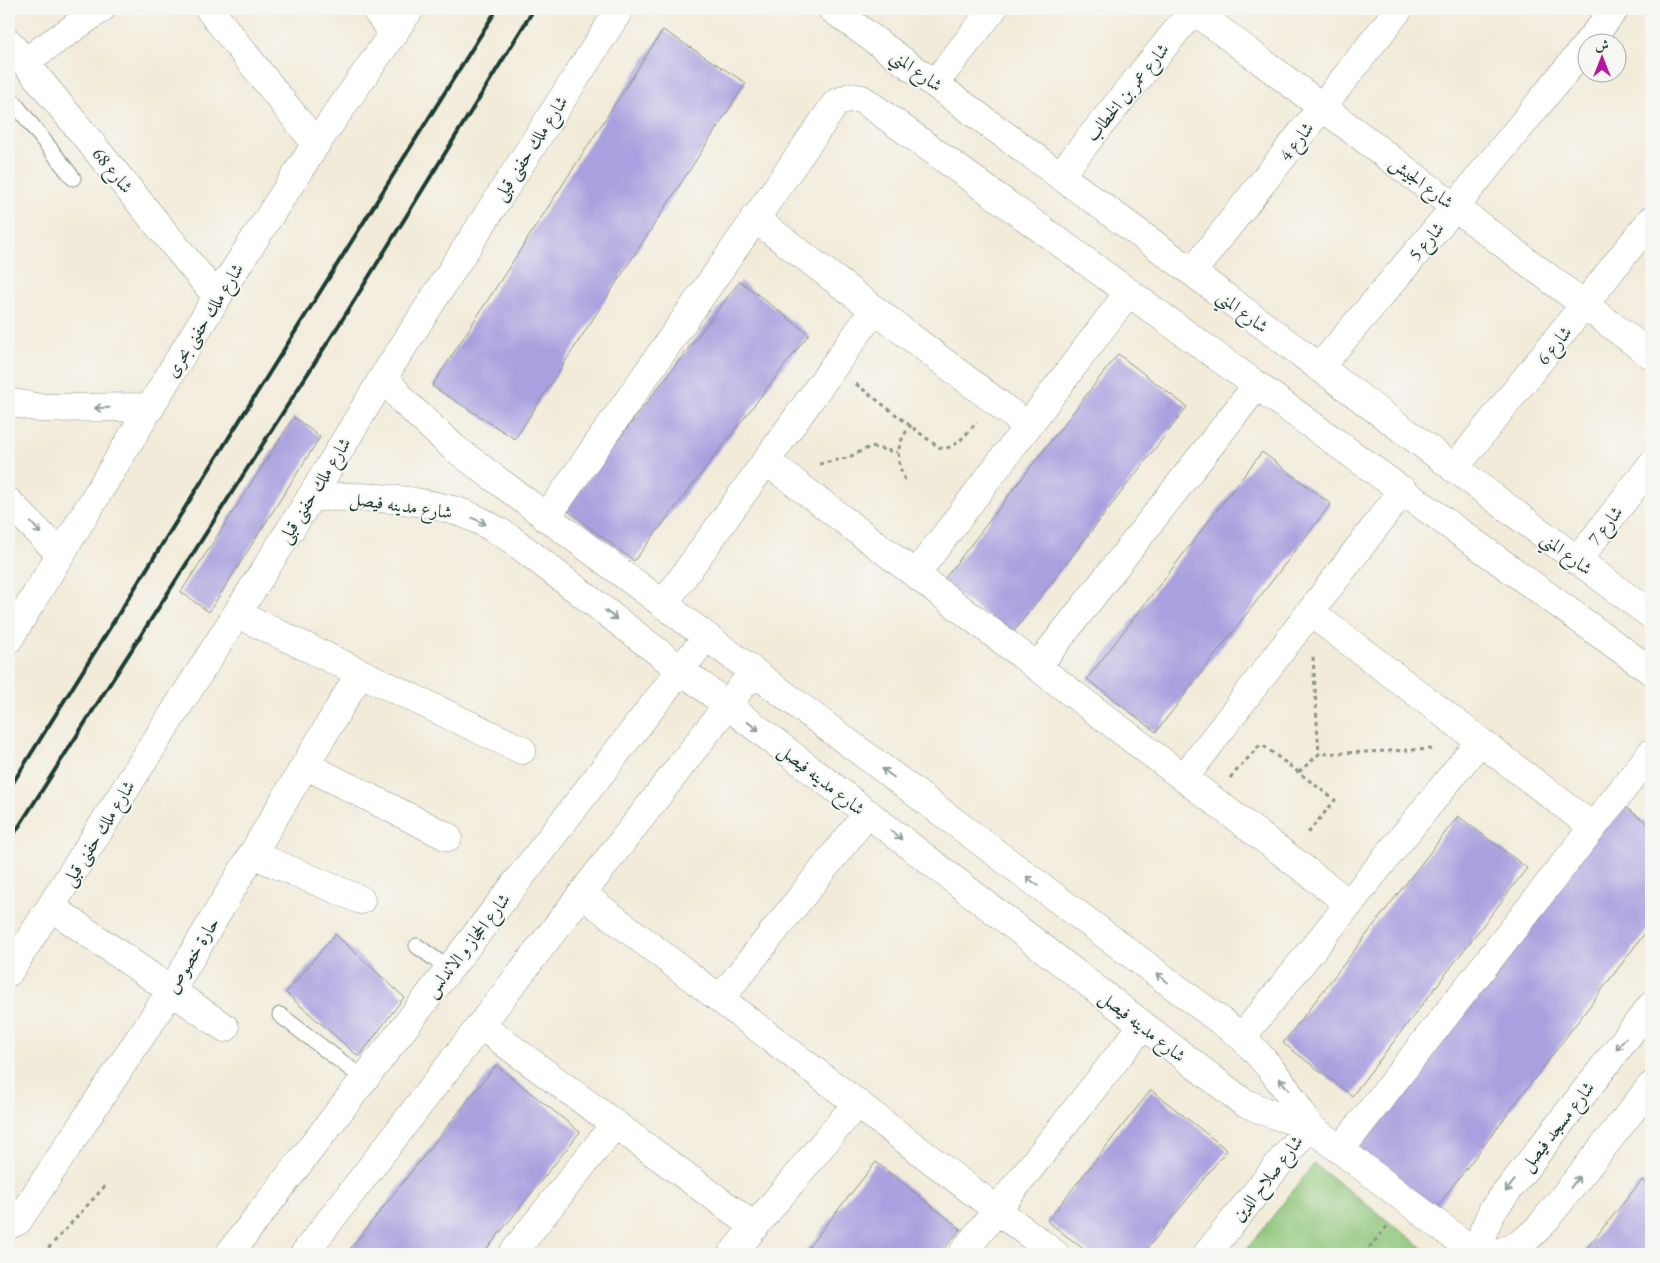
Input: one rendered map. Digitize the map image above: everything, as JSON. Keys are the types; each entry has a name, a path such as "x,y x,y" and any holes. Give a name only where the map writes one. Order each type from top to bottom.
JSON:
{"street":[{"path":"13,49 101,9"},
{"path":"209,9 316,144"},
{"path":"375,9 394,34"},
{"name":"شارع ملك حفنى بحرى","path":"9,639 217,297 316,144 410,9"},
{"name":"شارع ملك حفنى قبلى","path":"9,972 237,614 384,376 620,9"},
{"name":"شارع المني","path":"832,9 1192,272 1651,615"},
{"path":"935,83 993,9"},
{"name":"شارع الجيش","path":"1193,9 1651,355"},
{"name":"شارع عمر بن الخطاب","path":"1060,175 1193,9"},
{"name":"شارع 4","path":"1192,272 1399,9"},
{"name":"شارع 5","path":"1597,32 1615,9"},
{"name":"شارع 68","path":"13,49 217,297"},
{"name":"شارع 5","path":"1319,368 1455,207 1578,55"},
{"path":"546,518 836,103 850,97 862,99 1651,670"},
{"path":"754,218 1028,426"},
{"name":"شارع 6","path":"1454,469 1586,305 1651,220"},
{"path":"916,574 1129,292"},
{"path":"663,605 773,466 833,368 874,310"},
{"name":"شارع مدينه فيصل","path":"384,376 403,402 426,426 546,518 1242,1037 1268,1063 1289,1090 1309,1126"},
{"path":"1037,666 1257,385"},
{"path":"9,402 40,408 151,407"},
{"name":"شارع 7","path":"1577,561 1651,465"},
{"path":"773,466 1350,904"},
{"path":"1184,778 1403,490"},
{"name":"شارع مدينه فيصل","path":"311,496 363,496 456,511 480,521 511,538 1243,1102 1274,1115 1309,1126 1478,1254"},
{"path":"9,502 61,555"},
{"path":"1310,612 1478,744 1594,827"},
{"path":"237,614 522,750"},
{"name":"شارع الحجاز و الاندلس","path":"229,1254 706,637"},
{"path":"304,1254 753,672"},
{"name":"حارة خصوص","path":"9,1225 18,1221 171,991 360,673"},
{"path":"1242,1037 1478,744"},
{"path":"1340,1150 1651,753"},
{"path":"305,765 448,837"},
{"path":"720,1000 868,813"},
{"path":"252,854 361,900"},
{"path":"582,894 1055,1254"},
{"path":"51,907 225,1028"},
{"name":"شارع مسجد فيصل","path":"1478,1254 1483,1232 1496,1205 1651,1006"},
{"path":"480,1025 755,1227"},
{"path":"962,1254 1143,1025"},
{"path":"1487,1254 1503,1253 1525,1242 1542,1224 1650,1089"},
{"path":"732,1254 857,1103"},
{"path":"512,1254 615,1124"},
{"name":"شارع صلاح الدين","path":"1207,1254 1309,1126"}],"lane":[{"path":"9,96 73,178"},
{"path":"416,946 449,969"},
{"path":"280,1015 364,1079"}],"path":[{"path":"833,368 938,447 951,448 996,402"},
{"path":"905,480 898,467 897,452 902,437 911,425"},
{"path":"773,466 847,458 870,447 897,452"},
{"path":"1310,612 1319,754"},
{"path":"1299,772 1319,754 1478,744"},
{"path":"1211,799 1261,746 1299,772 1335,800 1288,857"},
{"path":"42,1254 106,1185"},
{"path":"1364,1254 1408,1201"}],"green space":[{"path":"1314,1164 1431,1254 1243,1254"}],"building":[{"path":"663,30 746,83 515,439 432,386"},
{"path":"740,281 809,334 634,561 565,509"},
{"path":"1118,354 1187,407 1012,634 942,582"},
{"path":"294,417 320,437 209,612 181,592"},
{"path":"1262,452 1331,504 1156,732 1087,679"},
{"path":"1620,803 1651,826 1651,925 1434,1211 1355,1151"},
{"path":"1458,816 1527,868 1352,1096 1283,1043"},
{"path":"335,934 404,997 359,1057 286,993"},
{"path":"496,1065 580,1132 483,1254 346,1254"},
{"path":"1151,1090 1227,1150 1143,1254 1090,1254 1047,1221"},
{"path":"876,1162 961,1229 940,1254 803,1254"},
{"path":"1642,1180 1651,1188 1651,1254 1582,1254"}],"railway":[{"path":"9,789 497,9"},
{"path":"9,842 349,309 534,9"}]}
